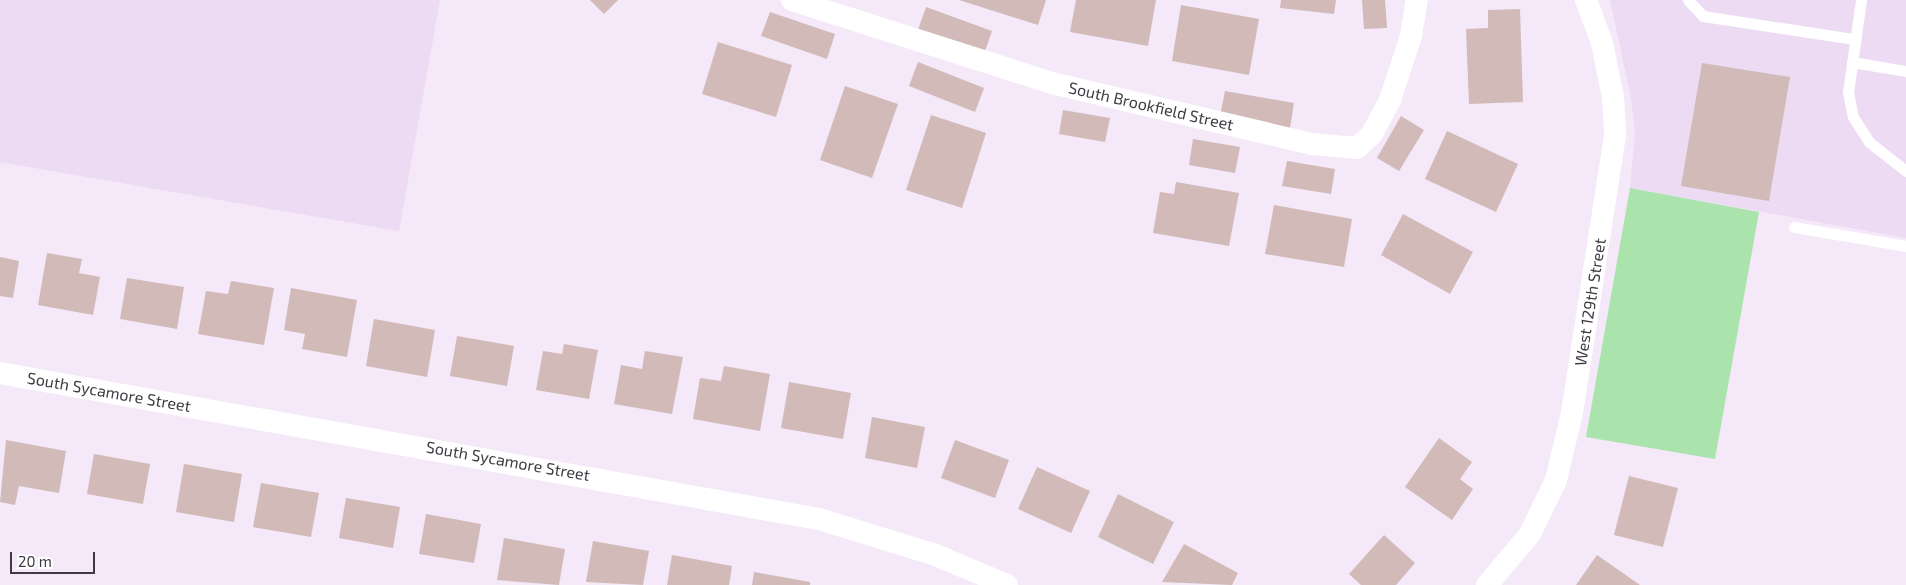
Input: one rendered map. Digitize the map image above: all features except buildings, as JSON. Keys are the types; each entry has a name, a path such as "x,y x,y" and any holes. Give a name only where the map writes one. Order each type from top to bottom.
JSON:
{"street":[{"name":"South Brookfield Street","path":"792,0 1056,84 1312,144 1357,148 1372,134 1390,100 1411,36 1417,0"},
{"name":"West 129th Street","path":"1487,585 1530,534 1556,480 1572,413 1615,134 1613,98 1602,43 1586,0"},
{"name":"South Sycamore Street","path":"0,373 819,519 933,554 993,582"}],"lane":[{"path":"1688,0 1703,16 1854,39"},
{"path":"1861,0 1848,92 1853,117 1869,142 1906,171"},
{"path":"1852,62 1906,71"},
{"path":"1794,227 1906,246"}],"shaded area":[{"path":"0,0 440,0 399,231 0,162"},
{"path":"1610,0 1906,0 1906,238 1630,188 1635,133 1631,98"}],"green space":[{"path":"1630,188 1759,212 1715,459 1586,437"}]}
